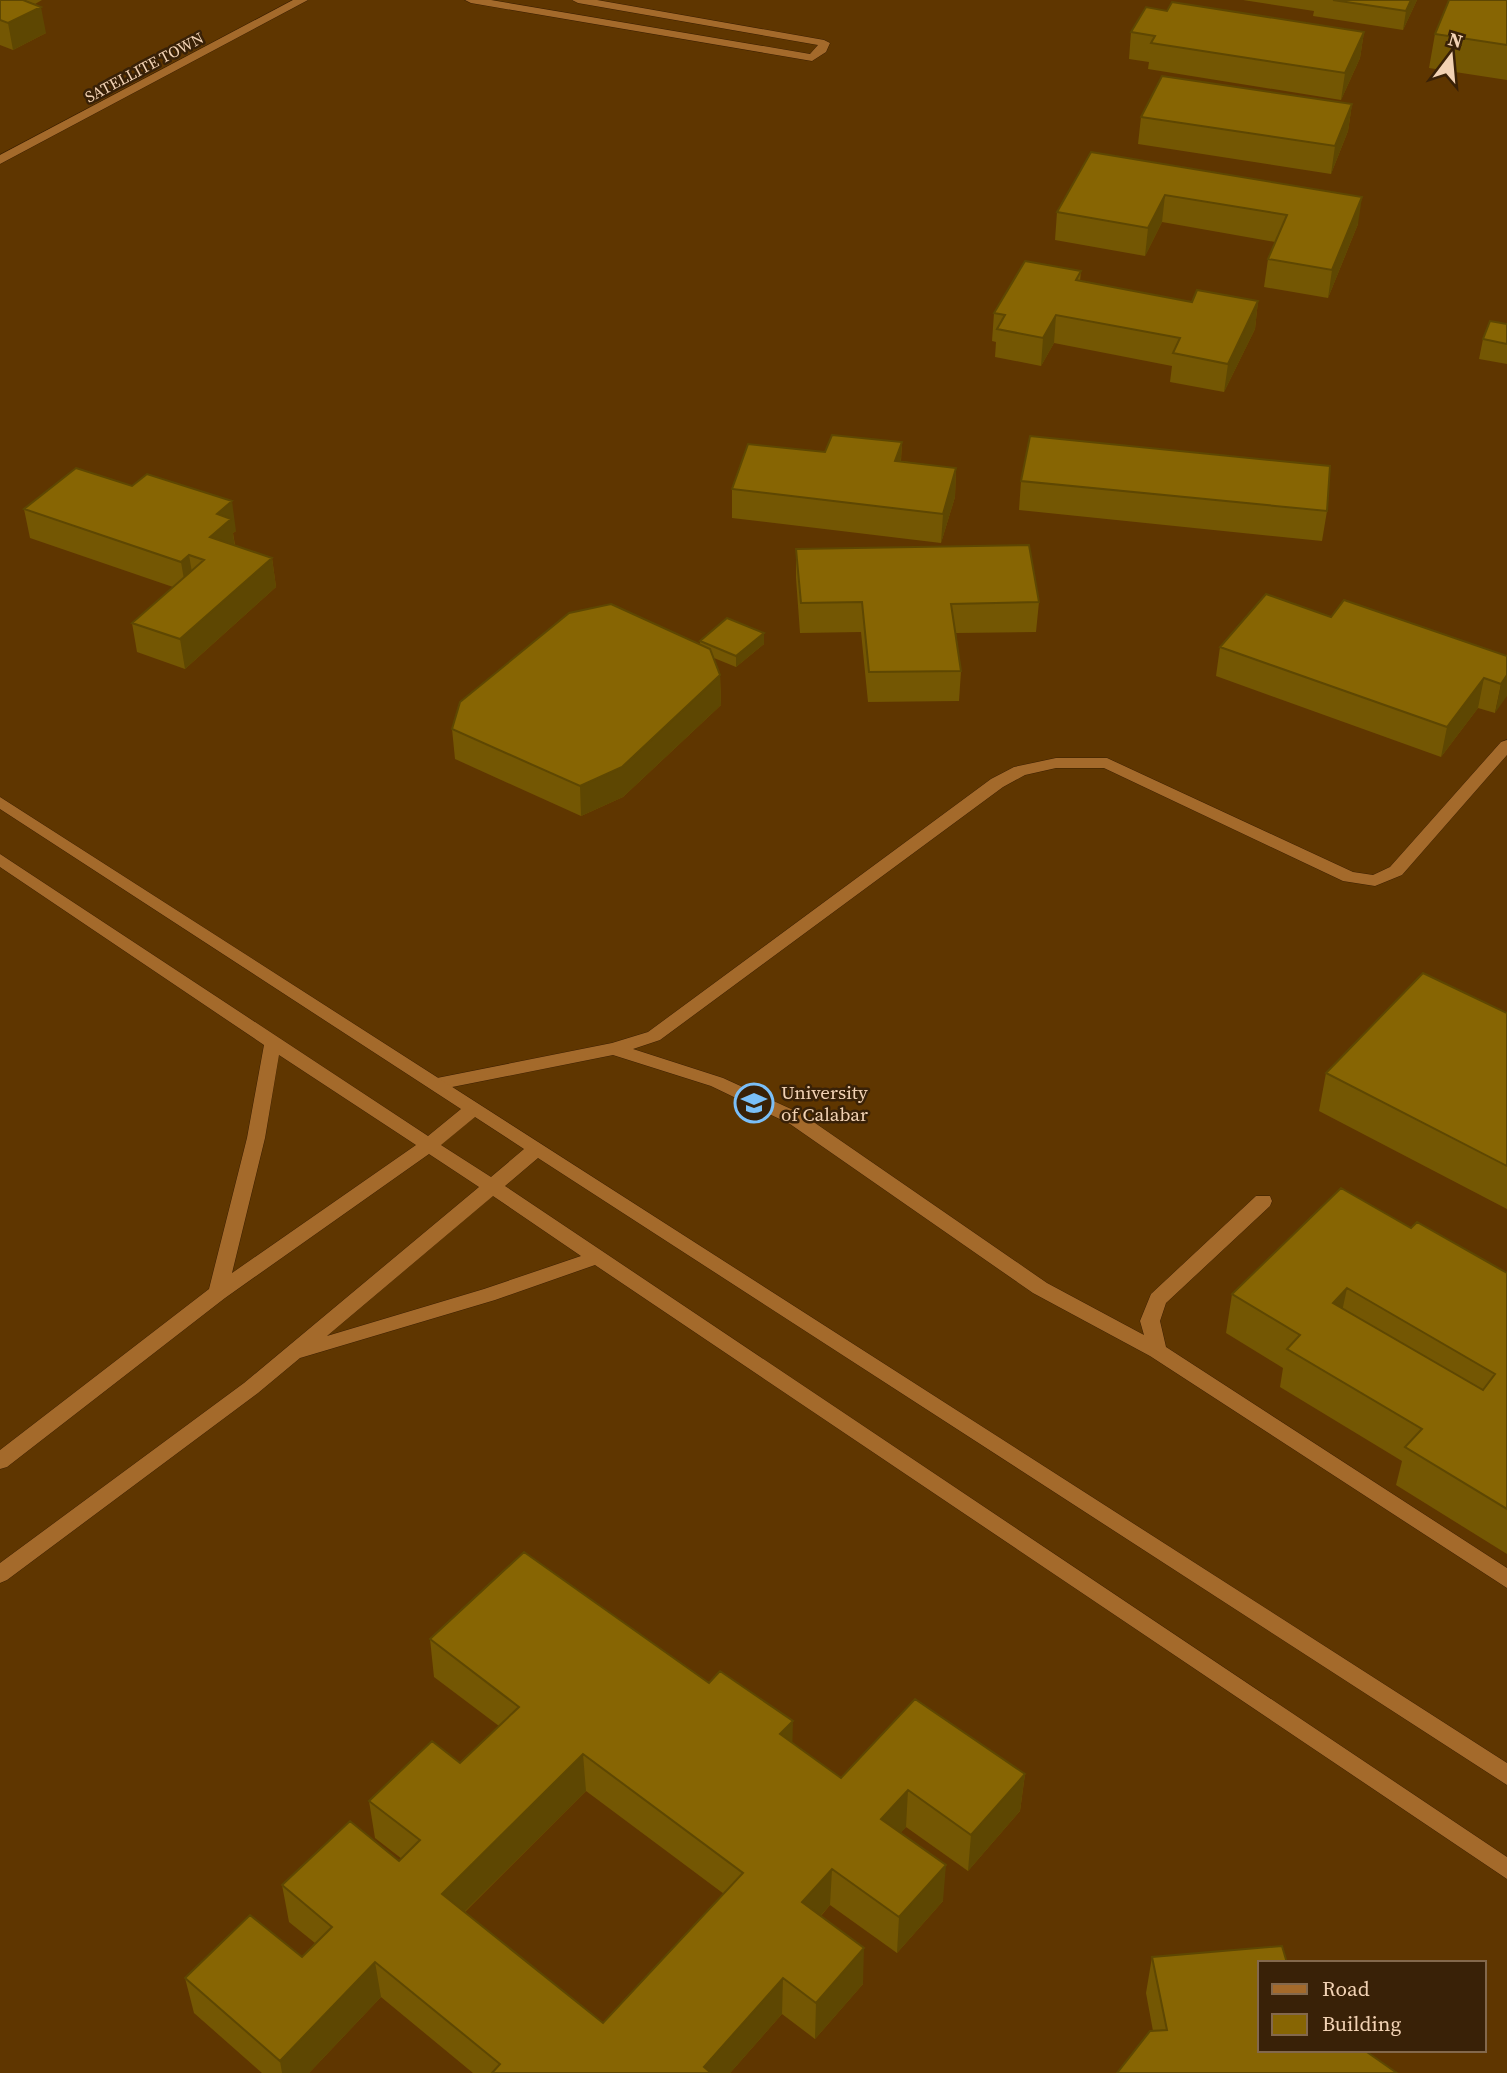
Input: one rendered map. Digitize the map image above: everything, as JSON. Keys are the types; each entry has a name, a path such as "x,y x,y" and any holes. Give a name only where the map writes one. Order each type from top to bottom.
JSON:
{"street":[{"name":"SATELLITE TOWN","path":"0,160 302,0"},
{"path":"471,0 812,58 822,50 824,43 578,0"},
{"path":"437,1084 613,1049 654,1036 997,783 1020,771 1056,763 1107,764 1349,877 1374,881 1396,872 1507,745"},
{"path":"0,802 1507,1776"},
{"path":"0,859 493,1186 1507,1869"},
{"path":"218,1293 256,1138 273,1042"},
{"path":"613,1049 717,1082 796,1119 1040,1288 1157,1350 1507,1579"},
{"path":"0,1461 218,1293 429,1145 474,1108"},
{"path":"0,1574 293,1353 537,1149"},
{"path":"1157,1350 1150,1321 1158,1299 1262,1201"},
{"path":"293,1353 488,1295 598,1257"}],"building":[{"path":"0,0 23,0 41,7 8,23 0,20"},
{"path":"1333,0 1411,0 1406,11"},
{"path":"1449,0 1507,0 1507,45 1435,34"},
{"path":"1172,2 1364,32 1345,73 1151,43 1155,36 1131,32 1146,7 1167,11"},
{"path":"1162,76 1352,104 1335,146 1141,117"},
{"path":"1091,152 1362,197 1332,270 1268,259 1287,215 1165,195 1148,228 1057,212"},
{"path":"1025,261 1081,271 1076,280 1192,302 1197,290 1258,301 1228,364 1173,353 1180,338 1056,315 1043,338 997,329 1005,315 994,313"},
{"path":"1490,321 1507,324 1507,344 1483,339"},
{"path":"832,435 902,442 895,461 956,468 943,514 732,489 748,444 825,452"},
{"path":"1030,436 1330,466 1327,511 1021,481"},
{"path":"76,468 132,486 147,474 232,501 217,514 231,519 210,537 272,558 180,639 132,623 204,560 189,555 181,562 24,509"},
{"path":"1029,545 1039,602 951,604 961,671 869,672 862,602 801,603 796,549"},
{"path":"1266,594 1331,617 1344,600 1507,656 1507,675 1501,684 1484,678 1447,727 1220,647"},
{"path":"611,604 710,649 720,675 622,767 580,786 452,729 460,702 569,613"},
{"path":"727,618 764,633 736,656 700,641"},
{"path":"1423,973 1507,1013 1507,1166 1326,1073"},
{"path":"1341,1188 1411,1228 1417,1222 1507,1273 1507,1509 1405,1447 1422,1429 1287,1349 1300,1335 1232,1294","holes":["1347,1288 1495,1374 1483,1390 1333,1303"]},
{"path":"524,1552 709,1683 720,1671 793,1721 780,1734 841,1778 915,1699 1025,1774 971,1835 908,1790 881,1819 946,1865 899,1917 832,1869 802,1902 864,1948 816,2003 783,1978 704,2067 711,2073 492,2073 500,2064 375,1962 280,2061 185,1978 250,1915 302,1957 332,1927 282,1885 350,1821 399,1861 420,1840 369,1801 432,1741 460,1763 519,1707 430,1639","holes":["583,1754 743,1873 603,2023 442,1894"]},
{"path":"1282,1946 1286,1961 1258,1961 1258,2052 1367,2052 1397,2073 1117,2073 1150,2031 1167,2030 1152,1957"}],"place":[{"name":"University of Calabar","path":"754,1103"}]}
